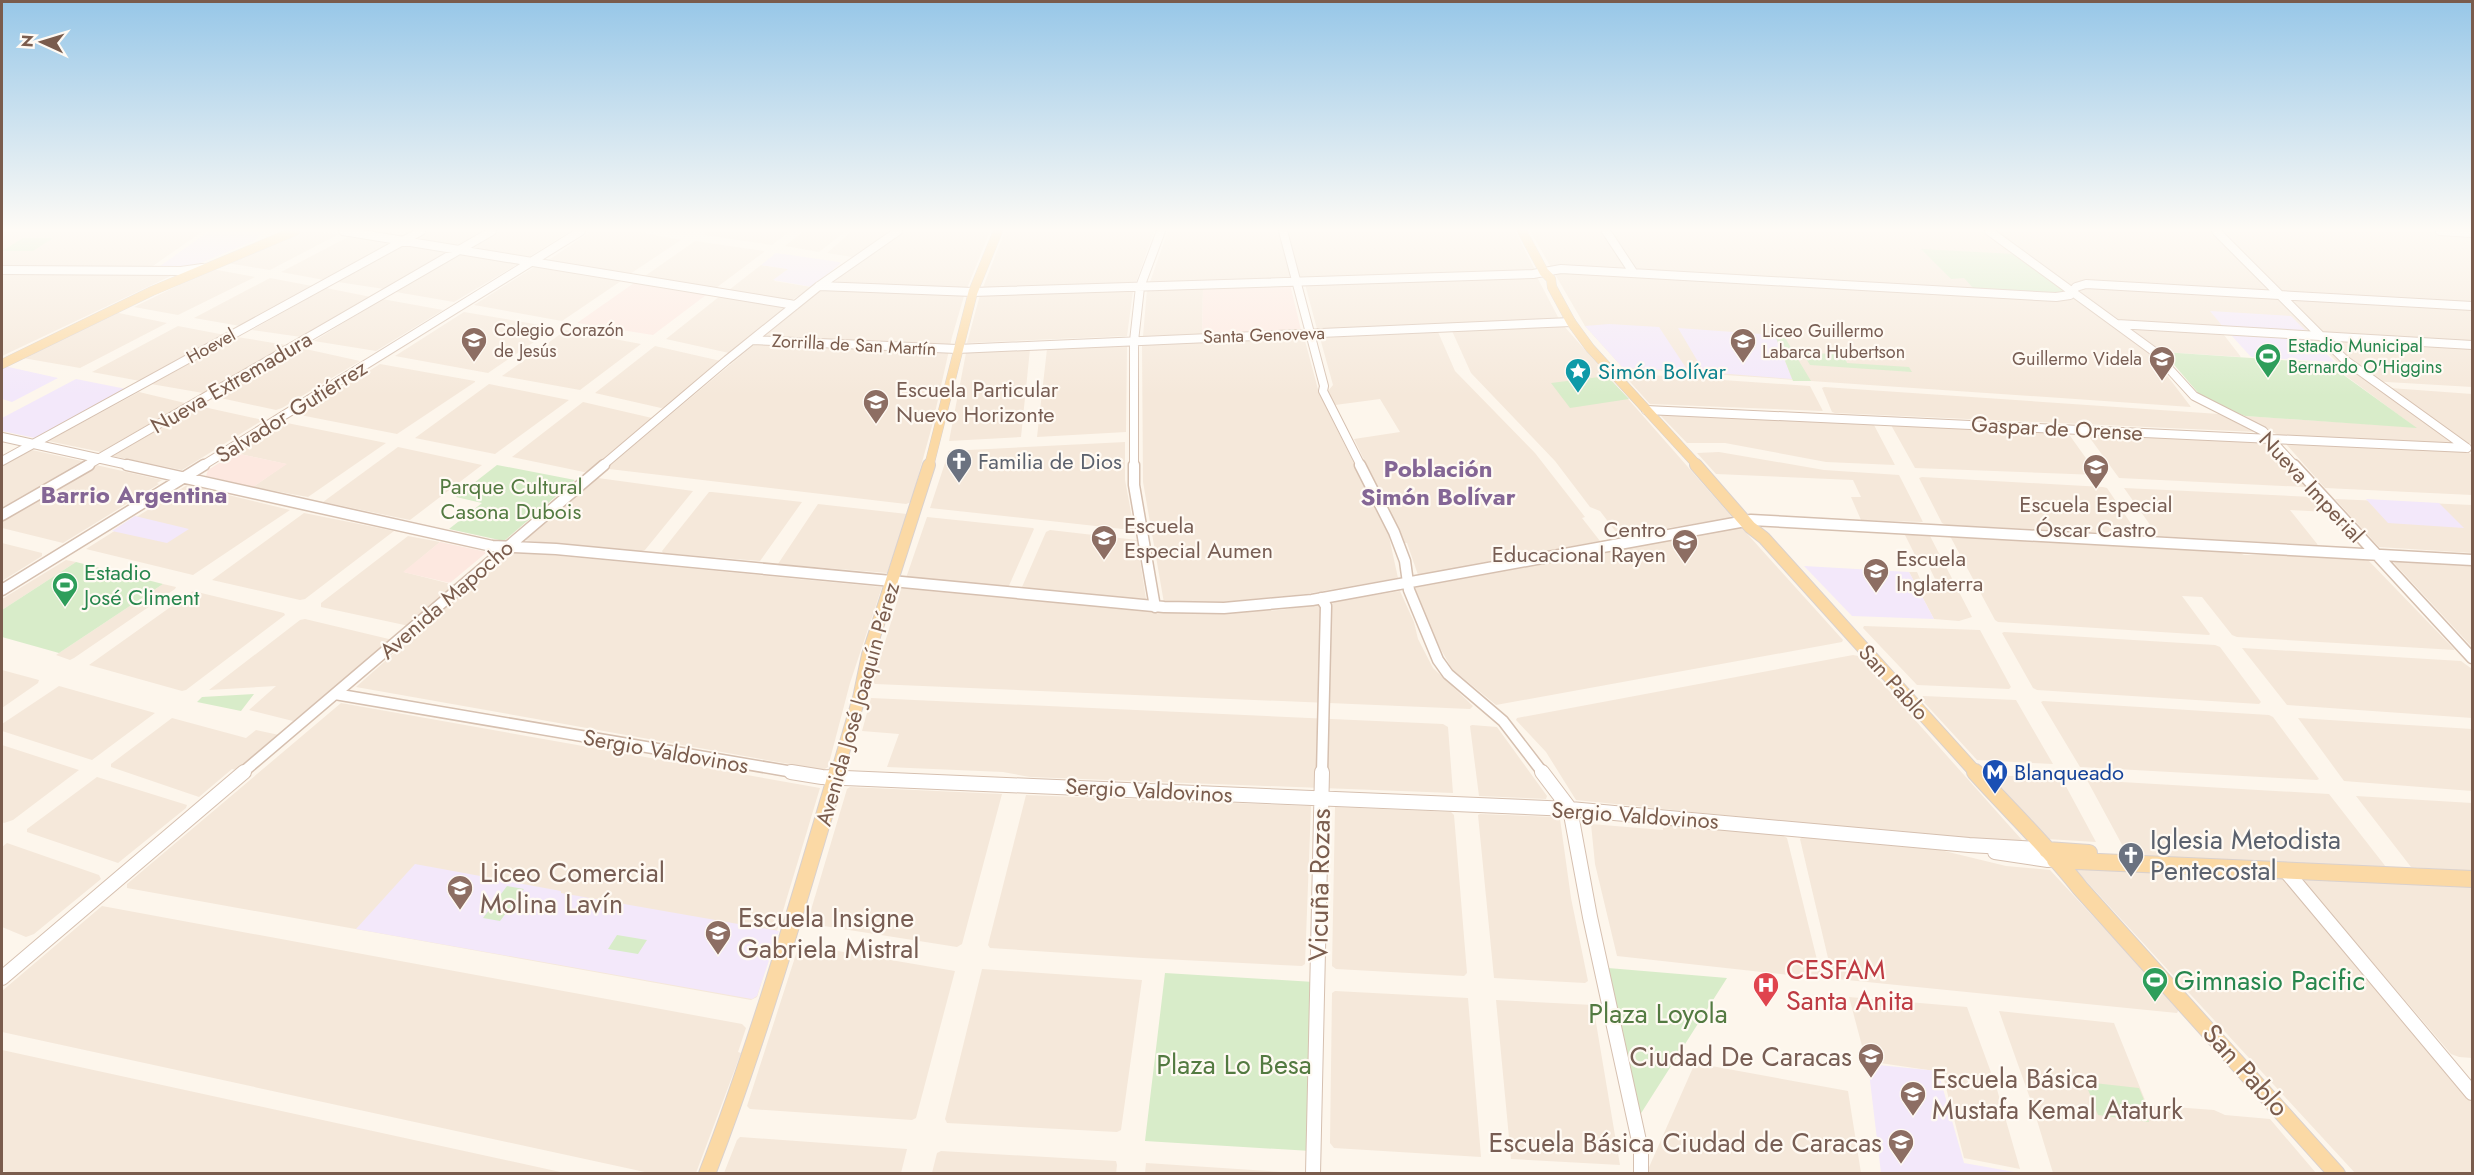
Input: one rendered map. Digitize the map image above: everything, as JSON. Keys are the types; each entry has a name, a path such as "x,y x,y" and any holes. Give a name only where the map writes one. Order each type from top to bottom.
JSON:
{"main road":[{"path":"2,362 153,286"},
{"path":"2,362 167,286"},
{"name":"Avenida José Joaquín Pérez","path":"707,1173 733,1107 767,1004 836,777 859,698 868,655 935,447 957,349 976,286"},
{"name":"San Pablo","path":"1551,286 1571,322 1590,348 2337,1173"},
{"path":"2049,855 2119,861 2472,879"}],"street":[{"name":"Hoevel","path":"2,461 321,286"},
{"name":"Nueva Extremadura","path":"2,515 398,286"},
{"name":"Salvador Gutiérrez","path":"2,590 493,286"},
{"path":"681,286 795,304"},
{"path":"819,286 973,292 1171,286"},
{"name":"Avenida Mapocho","path":"2,978 507,547 819,286"},
{"path":"1298,286 1324,386 1323,391 1394,532 1404,561 1407,582 1427,640 1441,665 1503,721 1570,808 1590,917 1641,1150 1641,1173"},
{"path":"1867,286 2056,297 2068,296 2080,286"},
{"name":"Nueva Imperial","path":"2064,286 2158,355 2194,396 2254,425 2270,438 2374,555 2472,658"},
{"path":"2118,286 2472,306"},
{"path":"2270,286 2344,360 2470,449"},
{"path":"1140,287 1134,341 1134,491 1155,607"},
{"name":"Santa Genoveva","path":"957,349 1571,322"},
{"path":"2117,324 2472,345"},
{"name":"Zorrilla de San Martín","path":"752,340 957,349"},
{"name":"Gaspar de Orense","path":"1646,410 1879,419 2470,449"},
{"path":"2,437 487,546 892,581 1155,607 1224,608 1321,598 1748,520 2472,560"},
{"name":"Vicuña Rozas","path":"1313,1173 1326,606 1321,598"},
{"name":"Sergio Valdovinos","path":"335,694 766,768 836,777 1570,808 1969,845 2014,856 2049,855"},
{"path":"2285,870 2472,1093"}],"shaded area":[{"path":"2,286 150,286 2,356"},
{"path":"177,286 237,286 178,315 134,307"},
{"path":"255,286 312,286 240,326 194,318"},
{"path":"363,286 390,286 384,289"},
{"path":"406,286 481,286 454,302 396,292"},
{"path":"504,286 614,286 562,321 474,305"},
{"path":"630,286 653,286 706,294 653,335 577,323"},
{"path":"734,286 812,287 792,300 729,290"},
{"path":"825,286 968,286 952,337 932,426 911,502 906,504 609,469 609,466"},
{"path":"984,286 1135,286 1127,336 967,343"},
{"path":"1290,286 1301,330 1202,334 1203,288"},
{"path":"1305,286 1542,286 1559,319 1317,329"},
{"path":"1562,286 2472,286 2472,387 2370,381 2453,443 2278,435 2244,416 2415,427 2327,362 2338,363 2316,341 2224,335 2241,357 2163,352 2156,361 2191,407 1623,368 1585,326"},
{"path":"326,288 371,297 301,337 252,330"},
{"path":"1203,288 1202,334 1143,336 1147,290"},
{"path":"720,296 785,308 729,353 666,339"},
{"path":"382,299 443,310 376,351 314,341"},
{"path":"2210,311 2291,316 2307,332 2224,328"},
{"path":"114,312 167,323 80,368 23,358"},
{"path":"464,312 553,329 488,373 395,356"},
{"path":"1609,324 1659,327 1688,371 1623,368 1585,326"},
{"path":"178,326 225,335 140,381 92,372"},
{"path":"1564,326 1731,516 1730,518 1619,536 1600,511 1590,507 1555,461 1471,373 1452,331"},
{"path":"1678,328 1775,335 1792,379 1704,372"},
{"path":"566,330 641,344 580,390 502,376"},
{"path":"1438,332 1455,371 1535,453 1585,517 1582,518 1600,541 1418,575 1407,543 1404,543 1354,439 1400,432 1380,399 1335,405 1328,391 1333,385 1320,338"},
{"path":"2231,335 2312,340 2335,362 2251,357"},
{"path":"237,337 286,345 203,393 151,384"},
{"path":"1304,337 1319,393 1388,532 1398,578 1306,594 1242,600 1243,602 1164,603 1143,482 1142,345"},
{"path":"655,346 721,361 666,407 661,408 595,393"},
{"path":"1127,346 1126,432 1037,437 1047,349"},
{"path":"301,348 360,361 276,410 216,397"},
{"path":"1030,349 1021,437 949,441 966,353"},
{"path":"380,364 475,382 397,434 300,415"},
{"path":"4,366 58,378 12,402 2,399 2,368"},
{"path":"1622,373 1810,386 1823,411 1650,404"},
{"path":"76,379 126,389 35,438 2,431 2,418"},
{"path":"489,384 569,400 495,454 415,438"},
{"path":"1822,388 2219,414 2257,432 1835,413 1832,412"},
{"path":"2390,388 2472,394 2472,444 2468,443"},
{"path":"139,392 185,403 101,452 48,441"},
{"path":"583,402 652,418 589,471 584,472 512,457"},
{"path":"199,406 263,420 182,470 112,456"},
{"path":"1660,415 1874,425 1895,465 1826,462 1725,443 1687,443"},
{"path":"287,423 386,443 308,497 253,487 286,464 235,453"},
{"path":"1891,425 2068,433 2098,475 1915,468"},
{"path":"2087,434 2266,442 2306,487 2119,478"},
{"path":"1125,442 1125,480 1134,528 1132,530 930,508 949,451"},
{"path":"2286,444 2468,452 2472,455 2472,495 2325,488"},
{"path":"398,447 482,465 410,520 323,502"},
{"path":"32,450 82,461 2,509 2,466"},
{"path":"1719,452 1824,470 1899,475 1923,522 1861,520 1851,497 1861,497 1853,480 1716,474 1697,453"},
{"path":"235,453 287,464 253,487 206,476 208,470"},
{"path":"96,465 162,480 63,543 2,528 2,521"},
{"path":"1919,478 2107,488 2138,534 1946,525 1942,523"},
{"path":"593,479 693,491 645,550 639,552 522,540"},
{"path":"187,485 290,510 193,575 86,549"},
{"path":"2124,488 2312,497 2328,512 2290,510 2318,545 2158,536"},
{"path":"709,492 802,502 760,561 663,553 662,551"},
{"path":"2335,499 2472,505 2472,553 2379,547"},
{"path":"2366,499 2439,503 2464,528 2388,523"},
{"path":"818,504 907,514 887,573 778,564"},
{"path":"304,513 394,531 305,599 300,600 212,580"},
{"path":"135,516 189,529 167,543 112,531"},
{"path":"927,517 1033,528 1008,588 906,578"},
{"path":"1741,527 1843,640 1842,642 1496,705 1452,669 1435,639 1413,588"},
{"path":"1050,530 1137,540 1146,599 1025,590 1022,587 1046,532"},
{"path":"1904,533 1930,536 1972,617 1959,621 1934,619 1909,572 1917,572 1921,581 1936,581 1925,558 1916,557"},
{"path":"408,536 440,542 404,572 455,585 409,626 321,607 321,603"},
{"path":"1950,536 2238,552 2244,555 2278,555 2278,553 2367,559 2455,650 2237,637 2232,635 2202,597 2182,596 2209,635 1998,622"},
{"path":"440,542 487,552 450,583 403,572"},
{"path":"2,543 42,553 42,556 2,581"},
{"path":"509,551 882,587 850,683 828,767 823,770 356,687"},
{"path":"66,560 76,562 2,610 2,599"},
{"path":"2395,560 2472,564 2472,647 2394,563"},
{"name":"Escuela Inglaterra","path":"1804,566 1909,572 1934,619 1852,616"},
{"path":"163,584 176,587 74,658 70,660 56,655"},
{"path":"906,587 1090,606 1207,613 1280,610 1400,591 1414,622 1418,639 1433,668 1473,706 1470,709 875,684 873,682 901,589"},
{"path":"193,591 285,615 186,690 182,691 89,665"},
{"path":"305,619 393,640 293,721 249,710 276,686 209,690 300,620"},
{"path":"1864,626 1980,630 2011,687 2009,689 1917,685 1863,628"},
{"path":"2002,633 2215,645 2220,647 2261,702 2259,704 2037,690 2033,688"},
{"path":"2242,648 2461,661 2472,669 2472,718 2287,705"},
{"path":"1853,655 1858,656 2022,840 2015,845 1576,800 1546,752 1516,720 1517,718"},
{"path":"2,670 39,680 2,708"},
{"path":"59,686 155,713 92,760 2,731 2,724"},
{"path":"1923,696 2016,700 2053,764 1977,760 1921,699"},
{"path":"871,698 1443,724 1448,727 1453,793 1030,777 1003,772 887,767 899,734 862,731"},
{"path":"2041,702 2269,715 2273,717 2319,779 2080,767"},
{"path":"341,703 820,788 757,997 751,1000 127,888 127,884"},
{"path":"172,718 246,738 256,730 279,735 237,770 232,769 199,797 111,767 111,764"},
{"path":"2298,718 2472,729 2472,791 2344,781"},
{"path":"1470,726 1497,727 1547,796 1546,799 1479,796"},
{"path":"2,745 79,770 13,820 4,823 2,822"},
{"path":"1994,775 2062,779 2096,842 2047,839 1994,779"},
{"path":"97,777 187,805 118,863 27,832 27,829"},
{"path":"2087,780 2329,794 2386,867 2130,855 2126,852"},
{"path":"850,787 1002,794 962,944 957,947 811,924 808,920 847,789"},
{"path":"1026,795 1311,806 1305,964 1302,966 1143,958 990,948 988,945"},
{"path":"2356,796 2472,803 2472,871 2411,867"},
{"path":"1335,807 1451,812 1454,815 1467,973 1464,976 1336,969 1332,966"},
{"path":"1478,815 1560,819 1571,898 1588,981 1585,983 1494,978"},
{"path":"1591,824 1663,830 1663,824 1780,834 1787,838 1821,976 1817,978 1617,956 1595,864"},
{"path":"1803,836 1936,849 2006,866 2050,870 2179,1009 2177,1013 1837,979 1832,975 1800,839"},
{"path":"7,843 99,875 101,879 34,934 26,937 2,927 2,847"},
{"path":"415,864 561,891 561,893 779,931 757,996 752,999 356,929"},
{"path":"2074,868 2286,878 2472,1103 2472,1173 2355,1173"},
{"path":"2304,877 2472,885 2472,1058 2451,1054 2303,881"},
{"path":"102,906 742,1024 746,1028 738,1052 741,1053 696,1173 654,1174 2,1032 2,991"},
{"path":"803,945 955,971 916,1118 912,1120 750,1109 747,1106 798,948"},
{"path":"982,969 1142,980 1121,1130 1117,1132 947,1123 945,1119"},
{"path":"1335,991 1468,998 1481,1157 1334,1148 1330,1143 1332,993"},
{"path":"1849,997 1967,1007 1996,1086 2020,1169 1964,1158 1942,1072 1866,1061"},
{"path":"1496,1000 1593,1005 1620,1165 1511,1159"},
{"path":"1999,1011 2114,1023 2147,1105 2214,1110 2225,1115 2270,1119 2316,1173 2053,1173 2032,1104"},
{"path":"2,1050 565,1173 13,1173 2,1171"},
{"path":"1695,1063 1848,1091 1861,1173 1646,1174"},
{"name":"Escuela Básica Mustafa Kemal Ataturk","path":"1868,1064 1938,1071 1964,1163 2020,1173 1881,1173"},
{"path":"740,1137 907,1149 901,1173 724,1173"},
{"path":"941,1151 1116,1161 1117,1165 1116,1174 932,1173 937,1153"},
{"path":"1146,1163 1297,1173 1145,1173"}],"green space":[{"path":"1971,286 2058,286 2066,292 2044,294 1974,289"},
{"path":"1775,335 1784,336 1811,381 1793,381"},
{"path":"1802,352 1844,355 1847,363 1909,367 1912,372 1810,365"},
{"name":"Estadio Municipal Bernardo O'Higgins","path":"2163,352 2327,363 2417,428 2245,416 2209,402 2200,395"},
{"path":"1607,376 1629,399 1570,408 1551,383"},
{"name":"Parque Cultural Casona Dubois","path":"497,465 575,480 504,541 449,529 482,503 456,497"},
{"name":"Estadio José Climent","path":"76,562 163,584 59,653 2,637 2,610"},
{"path":"254,694 241,711 197,702 202,697"},
{"path":"507,886 524,889 500,921 483,918"},
{"path":"617,935 647,940 638,954 608,949"},
{"name":"Plaza Loyola","path":"1608,968 1727,978 1638,1118"},
{"name":"Plaza Lo Besa","path":"1165,973 1314,982 1311,1151 1145,1141"},
{"path":"2085,1082 2139,1088 2147,1107 2144,1107 2149,1122 2098,1115"}],"place":[{"name":"Colegio Corazón de Jesús","path":"474,363"},
{"name":"Liceo Guillermo Labarca Hubertson","path":"1743,364"},
{"name":"Estadio Municipal Bernardo O'Higgins","path":"2268,379"},
{"name":"Guillermo Videla","path":"2162,382"},
{"name":"Simón Bolívar","path":"1578,394"},
{"name":"Escuela Particular Nuevo Horizonte","path":"876,425"},
{"name":"Familia de Dios","path":"959,484"},
{"name":"Escuela Especial Óscar Castro","path":"2096,490"},
{"name":"Escuela Especial Aumen","path":"1104,561"},
{"name":"Centro Educacional Rayen","path":"1685,565"},
{"name":"Escuela Inglaterra","path":"1876,594"},
{"name":"Estadio José Climent","path":"65,608"},
{"name":"Blanqueado","path":"1995,795"},
{"name":"Iglesia Metodista Pentecostal","path":"2131,878"},
{"name":"Liceo Comercial Molina Lavín","path":"460,911"},
{"name":"Escuela Insigne Gabriela Mistral","path":"718,956"},
{"name":"Gimnasio Pacific","path":"2155,1003"},
{"name":"CESFAM Santa Anita","path":"1766,1008"},
{"name":"Ciudad De Caracas","path":"1871,1079"},
{"name":"Escuela Básica Mustafa Kemal Ataturk","path":"1913,1117"},
{"name":"Escuela Básica Ciudad de Caracas","path":"1901,1165"}],"district":[{"name":"Población Simón Bolívar","path":"1438,482"},
{"name":"Barrio Argentina","path":"134,494"}]}
